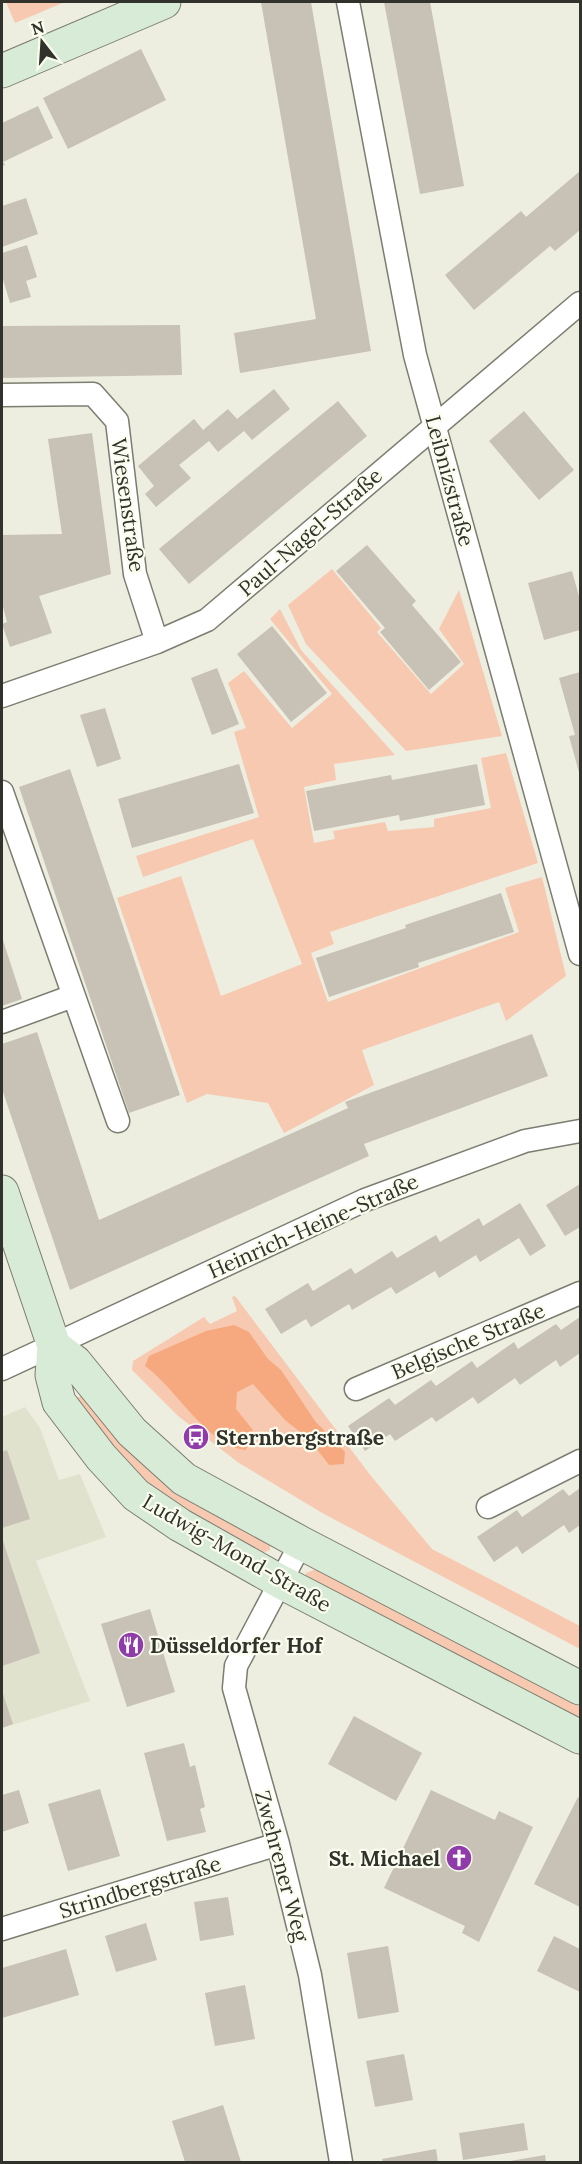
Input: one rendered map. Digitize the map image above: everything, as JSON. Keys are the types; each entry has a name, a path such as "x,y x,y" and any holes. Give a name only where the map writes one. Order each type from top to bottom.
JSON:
{"main road":[{"path":"2,72 164,2"},
{"path":"2,1192 54,1346"},
{"name":"Ludwig-Mond-Straße","path":"54,1346 75,1362 132,1432 184,1479 301,1544 580,1688"},
{"name":"Ludwig-Mond-Straße","path":"54,1346 52,1375 59,1402 101,1457 136,1495 180,1525 281,1582 580,1737"}],"street":[{"name":"Leibnizstraße","path":"348,2 415,355 580,954"},
{"name":"Paul-Nagel-Straße","path":"2,696 157,642 207,620 580,303"},
{"name":"Wiesenstraße","path":"2,395 93,394 117,421 135,574 157,642"},
{"path":"2,792 118,1121"},
{"path":"2,1022 73,996"},
{"name":"Heinrich-Heine-Straße","path":"54,1346 365,1200 525,1141 580,1131"},
{"name":"Belgische Straße","path":"356,1389 580,1293"},
{"path":"2,1369 54,1346"},
{"path":"488,1507 580,1461"},
{"name":"Zwehrener Weg","path":"301,1544 236,1666 234,1688 278,1844 310,1975 341,2163"},
{"name":"Strindbergstraße","path":"2,1929 278,1844"}],"shaded area":[{"path":"6,2 65,2 15,23"},
{"path":"332,569 381,628 377,632 431,694 464,664 439,629 459,590 502,736 406,751 306,644 288,605"},
{"path":"280,609 301,650 395,755 334,764 336,780 304,787 314,843 335,839 333,831 385,822 388,831 434,827 434,819 491,808 481,758 506,753 538,863 330,932 334,944 311,953 328,1002 519,932 505,888 542,877 566,976 506,1021 499,1002 362,1050 374,1085 284,1133 268,1103 207,1094 187,1103 117,898 181,876 221,996 302,964 253,839 143,877 136,856 259,817 234,732 246,728 228,683 244,671 292,728 332,694 270,619"},
{"path":"235,1296 371,1476 432,1549 580,1626 580,1649 324,1514 239,1463 178,1416 132,1370 133,1361 204,1317 210,1324 237,1311 232,1297"},
{"path":"234,1325 249,1332 268,1359 281,1370 315,1421 345,1452 344,1464 329,1465 309,1439 285,1420 253,1384 237,1392 236,1409 253,1430 246,1450 232,1446 206,1428 145,1366 149,1356 206,1331"},
{"path":"84,1394 270,1544 270,1550 262,1553 195,1517 144,1482 119,1456 75,1399"},
{"path":"25,1407 40,1428 59,1480 80,1474 106,1537 36,1561 90,1701 2,1728 2,1417"},
{"path":"316,1569 580,1707 580,1722 305,1580 306,1573"}],"building":[{"path":"261,2 311,2 371,351 240,373 234,333 316,319"},
{"path":"384,2 430,2 464,186 420,194"},
{"path":"141,49 166,100 68,149 43,98"},
{"path":"38,106 53,138 3,162 5,165 2,166 2,123"},
{"path":"580,171 580,230 555,251 550,246 474,310 445,275 521,211 526,217"},
{"path":"26,198 38,234 2,247 2,206"},
{"path":"27,245 37,277 26,281 31,297 10,303 2,276 2,253"},
{"path":"180,325 182,375 2,378 2,326"},
{"path":"274,389 290,409 252,440 244,431 218,452 209,441 179,465 191,478 156,507 145,494 154,486 138,466 194,419 203,430 228,409 237,419"},
{"path":"338,401 367,436 189,584 159,549"},
{"path":"524,411 574,470 539,500 489,441"},
{"path":"92,433 111,574 39,596 52,633 10,647 2,624 7,622 2,603 2,535 62,534 48,439"},
{"path":"367,545 416,601 412,605 461,662 429,690 380,632 385,628 336,571"},
{"path":"572,571 580,600 580,630 544,640 528,583"},
{"path":"272,626 327,693 291,722 237,654"},
{"path":"217,668 239,724 212,735 191,678"},
{"path":"580,672 580,776 569,736 575,735 559,678"},
{"path":"105,708 121,759 97,767 80,715"},
{"path":"239,764 254,813 132,848 118,799"},
{"path":"477,764 485,805 400,821 399,815 314,831 306,791 391,775 392,780"},
{"path":"70,769 180,1095 129,1113 19,787"},
{"path":"501,893 514,932 418,963 419,967 329,997 316,958"},
{"path":"2,937 22,999 2,1006"},
{"path":"37,1032 99,1220 348,1108 345,1102 532,1034 548,1076 364,1144 369,1156 70,1290 2,1089 2,1044"},
{"path":"580,1184 580,1227 565,1236 546,1205"},
{"path":"520,1203 546,1246 530,1256 519,1238 480,1262 476,1255 439,1278 435,1271 396,1294 391,1287 352,1310 349,1304 311,1327 306,1319 281,1334 265,1309 308,1283 313,1291 351,1268 355,1274 392,1251 397,1258 436,1235 440,1242 479,1218 483,1226"},
{"path":"580,1317 580,1353 560,1367 556,1360 520,1385 515,1378 478,1404 473,1397 436,1422 432,1417 395,1441 390,1434 365,1451 348,1426 389,1398 395,1405 431,1380 436,1386 472,1361 477,1368 514,1342 518,1349 556,1324 561,1330"},
{"path":"7,1450 30,1519 2,1528 2,1452"},
{"path":"580,1488 580,1525 569,1533 564,1525 522,1554 517,1546 494,1562 477,1537 517,1510 522,1517 563,1489 569,1496"},
{"path":"2,1538 40,1653 2,1666"},
{"path":"150,1609 175,1692 127,1707 101,1624"},
{"path":"2,1691 13,1724 2,1728"},
{"path":"354,1716 422,1753 396,1801 328,1764"},
{"path":"184,1743 190,1767 195,1765 205,1807 200,1809 206,1832 167,1841 144,1753"},
{"path":"100,1789 120,1856 68,1871 48,1804"},
{"path":"19,1790 29,1823 2,1832 2,1795"},
{"name":"St. Michael","path":"431,1790 495,1820 499,1811 533,1827 479,1942 462,1933 465,1926 384,1888"},
{"path":"578,1797 580,1798 580,1907 534,1884"},
{"path":"228,1897 234,1935 200,1941 194,1902"},
{"path":"146,1923 157,1960 116,1972 105,1936"},
{"path":"554,1936 580,1949 580,1992 537,1971"},
{"path":"388,1946 399,2012 358,2019 347,1953"},
{"path":"66,1949 79,1995 2,2018 2,1968"},
{"path":"245,1985 255,2039 215,2046 205,1993"},
{"path":"404,2054 413,2100 375,2107 366,2061"},
{"path":"223,2105 241,2162 185,2162 172,2121"},
{"path":"524,2123 528,2150 463,2160 459,2133"},
{"path":"436,2149 438,2162 383,2162 382,2159"},
{"path":"545,2155 546,2162 510,2161"}],"place":[{"name":"Sternbergstraße","path":"196,1437"},
{"name":"Düsseldorfer Hof","path":"131,1645"},
{"name":"St. Michael","path":"459,1858"}]}
